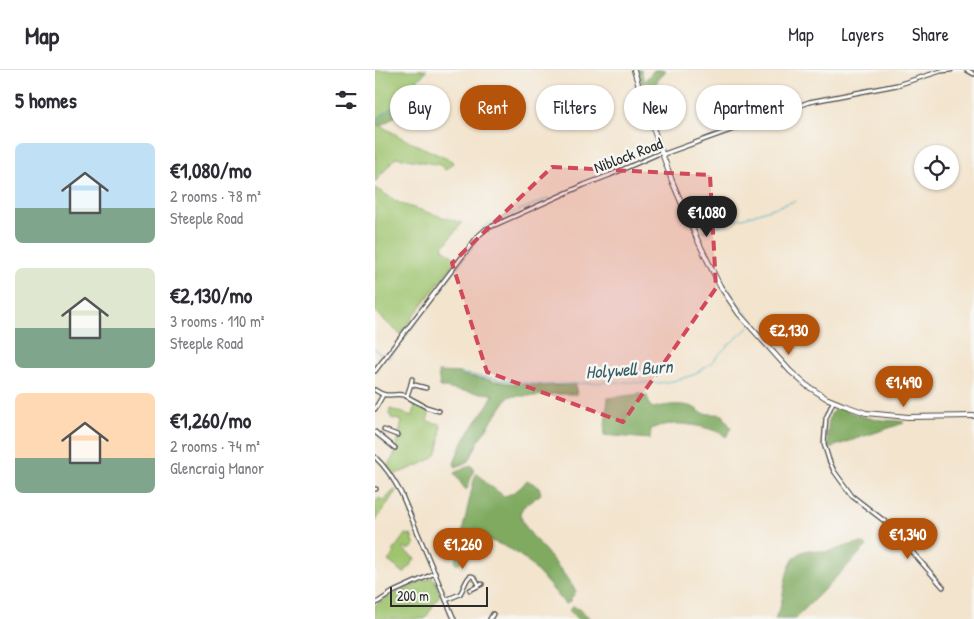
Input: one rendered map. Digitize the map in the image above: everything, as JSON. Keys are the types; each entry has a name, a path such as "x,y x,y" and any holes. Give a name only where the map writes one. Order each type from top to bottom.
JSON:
{"street":[{"path":"634,70 672,181 694,233 720,286 749,326 795,376 833,402 866,413 880,416 908,417 974,416"},
{"name":"Niblock Road","path":"376,369 478,236 486,229 660,153 664,154 809,102 897,84 941,71 951,70"},
{"path":"967,70 974,74"},
{"path":"407,396 412,379"},
{"path":"411,384 426,388"},
{"path":"375,390 386,396 400,394 407,396 421,405 436,409"},
{"path":"375,410 383,395"},
{"path":"833,402 826,418 824,444 833,471 852,496 887,523 943,587"},
{"path":"384,430 397,434"},
{"path":"375,432 395,448"},
{"path":"386,441 391,433"},
{"path":"375,457 387,470 399,488 454,619"},
{"path":"375,604 393,592 435,573"},
{"path":"446,600 460,594 467,578 472,576 480,585 470,590"},
{"path":"491,619 493,614"}],"highlighted area":[{"path":"552,167 710,175 716,288 623,422 487,372 452,263"}],"green space":[{"path":"375,70 427,70 413,85 390,85 390,109 375,120"},
{"path":"637,70 641,70 644,82 654,70 666,70 655,85 641,85"},
{"path":"390,109 390,120 381,126 375,124 375,120"},
{"path":"375,124 453,163 445,170 440,165 396,157 375,182"},
{"path":"375,188 401,204 462,223 442,248 456,259 400,334 375,312"},
{"path":"438,372 460,373 462,375 508,383 544,386 575,385 577,394 510,396 479,440 469,461 456,467 454,464 461,445 493,395 440,387"},
{"path":"640,394 647,396 650,406 653,408 683,405 693,407 703,413 723,415 731,428 726,437 709,429 680,424 665,425 651,429 650,439 604,435 608,398"},
{"path":"415,404 430,411 427,421 440,424 438,448 436,454 429,460 393,475 387,466 396,451 402,421 391,418 391,415 389,415 390,409 413,416"},
{"path":"837,408 863,417 902,421 904,423 829,448 828,434 831,414"},
{"path":"471,465 474,469 467,489 465,489 454,473"},
{"path":"478,473 486,483 504,496 517,490 527,480 539,487 541,494 523,507 520,513 529,531 576,591 566,605 530,564 518,554 496,543 482,538 457,565 455,563 474,480"},
{"path":"395,490 375,522 375,502 379,498 384,501"},
{"path":"405,534 411,535 415,545 409,550 404,547 402,548 415,559 404,573 388,561 395,553 393,551"},
{"path":"862,543 867,546 795,619 775,619 781,604 789,568 796,556 807,550 827,552"},
{"path":"432,577 440,594 425,619 375,619 375,605"},
{"path":"573,606 591,619 577,619 569,610"}],"waterway":[{"path":"375,120 391,108 401,93 413,85 427,70"},
{"path":"518,211 549,198"},
{"name":"Holywell Burn","path":"752,325 754,323 727,288 702,243 700,232 795,201"},
{"path":"481,229 515,212"},
{"path":"389,359 481,235"},
{"name":"Holywell Burn","path":"460,373 544,385 609,382 660,383 673,381 693,375 710,364 749,327"},
{"name":"Holywell Burn","path":"375,349 383,356"}]}
